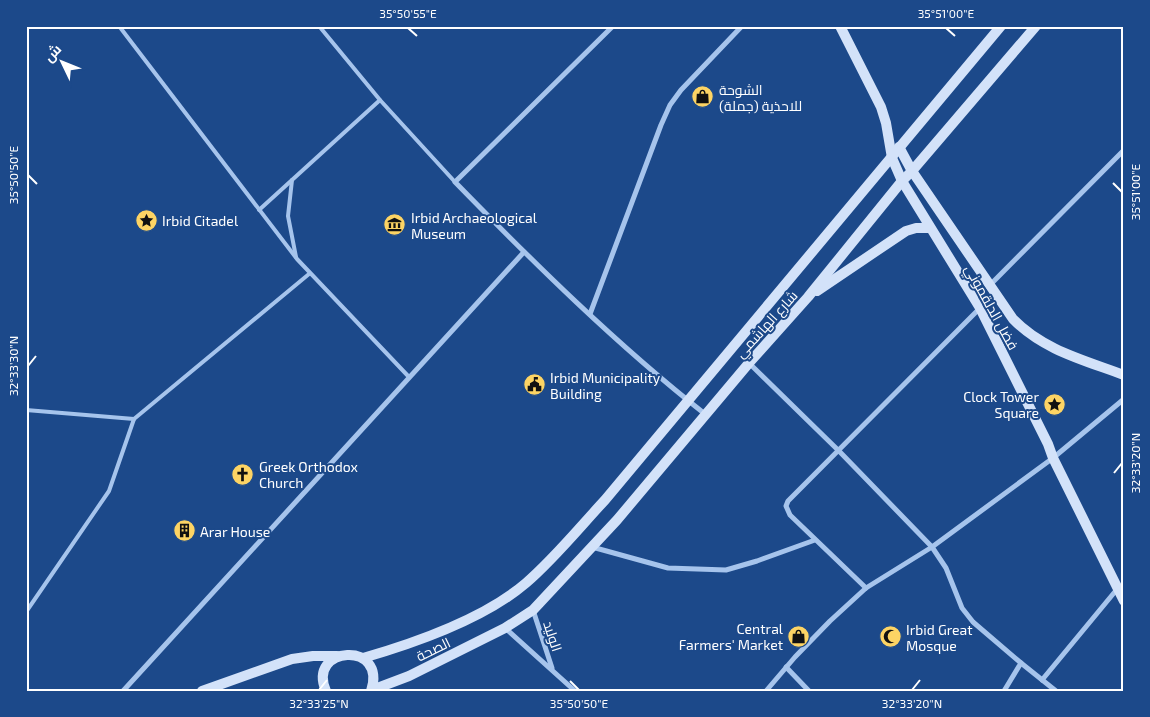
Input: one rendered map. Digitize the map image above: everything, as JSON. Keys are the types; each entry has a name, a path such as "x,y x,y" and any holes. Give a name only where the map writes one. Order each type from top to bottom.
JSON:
{"main road":[{"name":"فضل الدلقموني","path":"840,26 880,107 886,124 892,158 902,181 980,308 1124,601"},
{"name":"شارع الهاشمي","path":"363,658 429,636 481,612 526,583 604,500 1001,26"},
{"name":"شارع الهاشمي","path":"505,628 532,610 592,547 808,297 902,181 1036,26"},
{"path":"899,147 912,171 1013,319 1034,337 1053,349 1124,375"},
{"path":"808,297 906,231 916,228 930,228"},
{"name":"الصحة","path":"371,690 409,676 505,628"},
{"path":"202,691 292,659 346,654 355,654 363,658 369,665 373,672 374,681 371,690"},
{"path":"326,691 323,677 325,669 330,661 338,656"}],"street":[{"path":"612,26 455,182 524,252 590,314 706,414"},
{"path":"590,314 670,105 681,90 742,26"},
{"path":"990,285 1124,150"},
{"path":"123,691 524,252"},
{"path":"866,588 790,515 786,506 788,501 980,308"},
{"path":"749,363 839,451 932,547 946,568 962,608 973,622 1056,691"},
{"path":"766,691 830,621 866,588 932,547 1053,458 1124,399"},
{"path":"592,547 668,568 726,570 757,562 815,540"},
{"path":"1042,680 1118,588"},
{"name":"الوليد","path":"532,610 552,669"},
{"name":"الوليد","path":"505,628 575,691"},
{"path":"1004,691 1021,663"},
{"path":"786,667 809,691"}],"lane":[{"path":"119,26 309,274 409,377"},
{"path":"319,26 380,100 455,182"},
{"path":"259,210 380,100"},
{"path":"292,180 288,216 297,259"},
{"path":"26,612 109,492 134,419 309,274"},
{"path":"26,410 134,419"}],"place":[{"name":"الشوحة للاحذية (جملة)","path":"703,97"},
{"name":"Irbid Citadel","path":"146,220"},
{"name":"Irbid Archaeological Museum","path":"395,225"},
{"name":"Irbid Municipality Building","path":"534,385"},
{"name":"Clock Tower Square","path":"1055,404"},
{"name":"Greek Orthodox Church","path":"243,474"},
{"name":"Arar House","path":"184,531"},
{"name":"Central Farmers' Market","path":"799,636"},
{"name":"Irbid Great Mosque","path":"890,637"}]}
